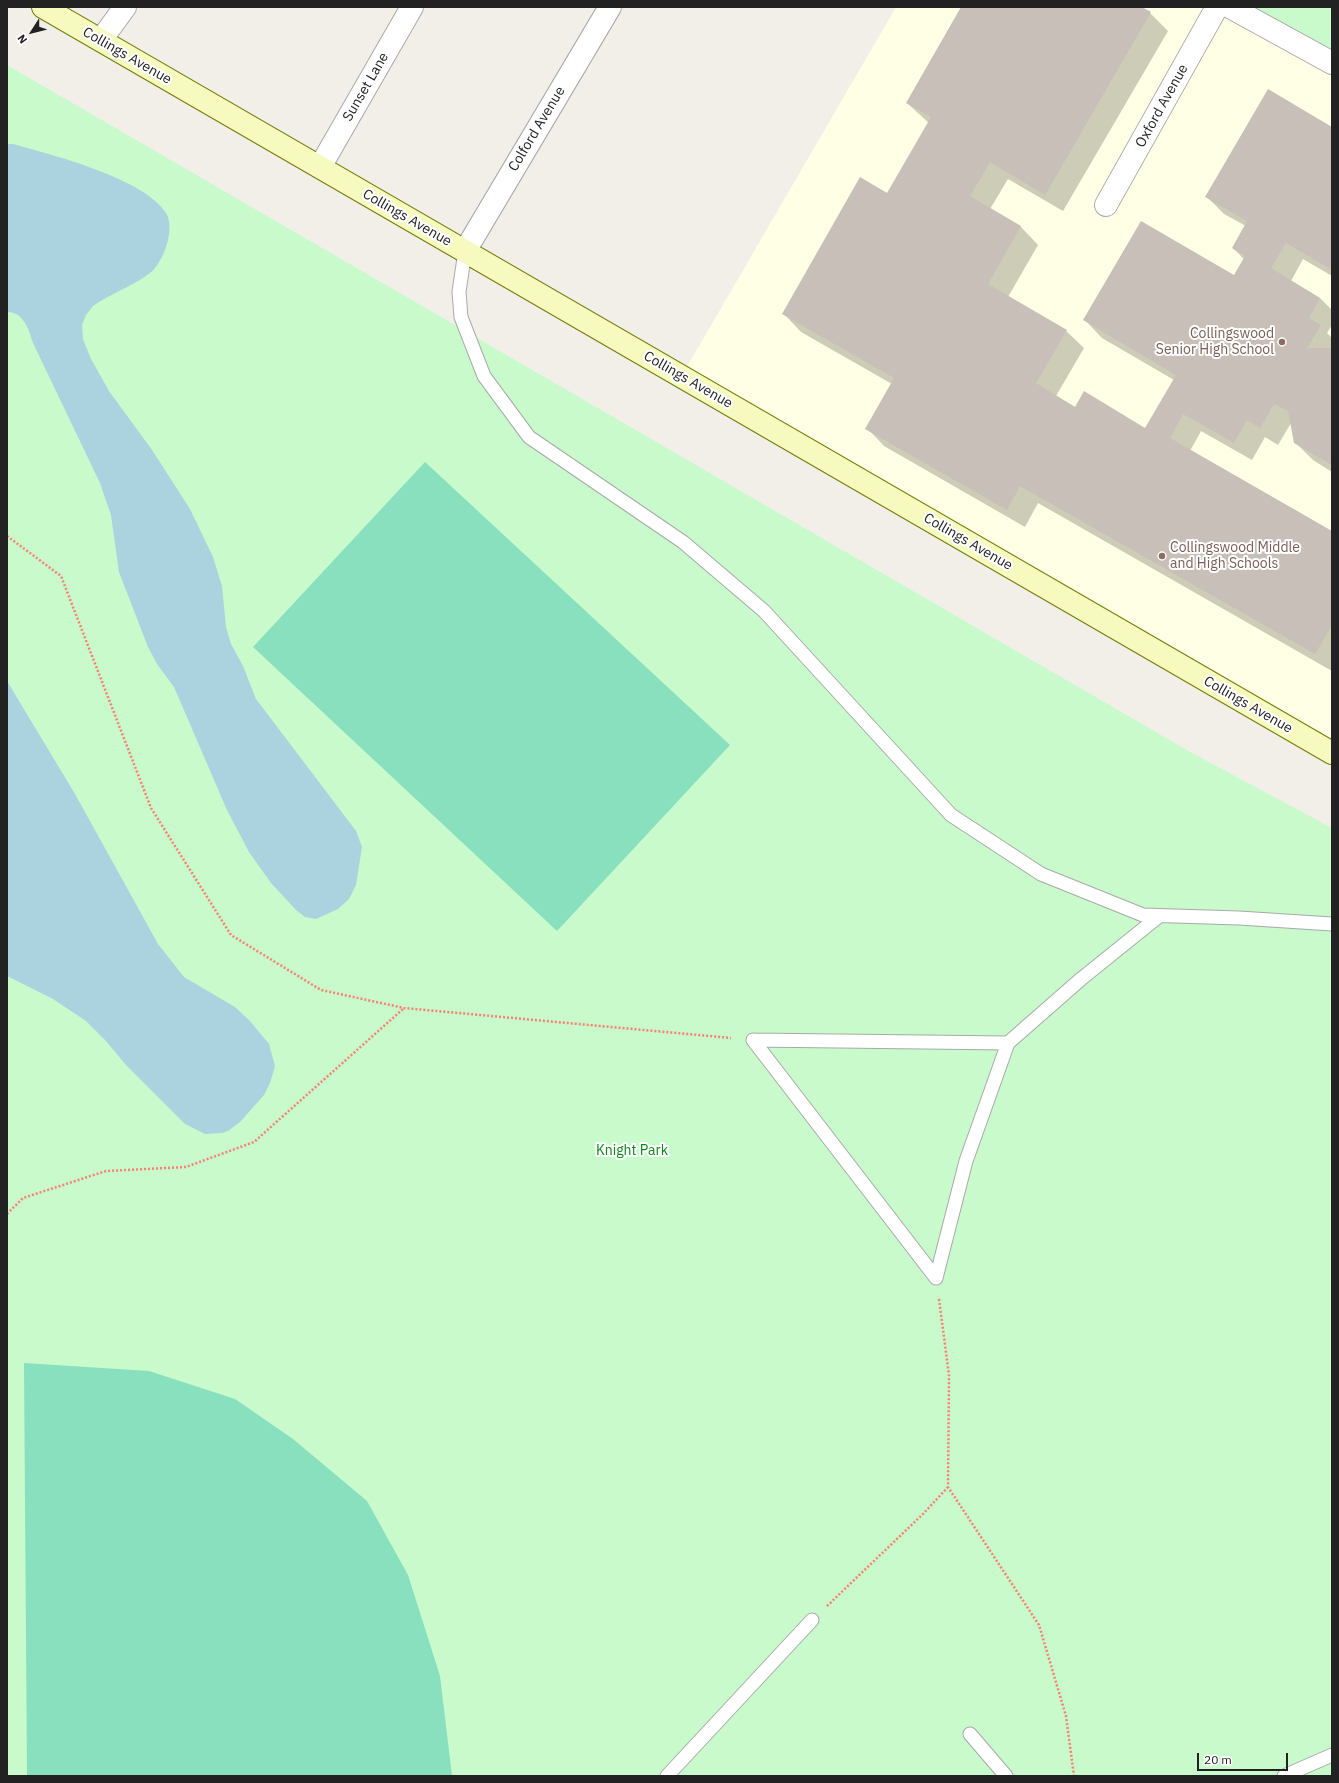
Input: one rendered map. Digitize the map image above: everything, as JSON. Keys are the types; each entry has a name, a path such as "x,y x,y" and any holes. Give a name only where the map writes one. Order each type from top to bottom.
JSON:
{"main road":[{"name":"Collings Avenue","path":"43,7 465,251 1330,746"}],"street":[{"path":"100,40 125,7"},
{"name":"Sunset Lane","path":"320,167 412,7"},
{"name":"Colford Avenue","path":"465,251 610,7"},
{"name":"Oxford Avenue","path":"1106,205 1217,7"},
{"path":"1230,7 1332,63"}],"lane":[{"path":"465,251 459,292 461,317 484,376 529,437 682,542 764,611 951,815 1041,874 1143,915 1158,917 1239,918 1332,924"},
{"path":"936,1278 966,1161 1008,1043 1081,979 1158,917"},
{"path":"754,1040 1008,1043"},
{"path":"754,1040 936,1278"},
{"path":"667,1776 812,1620"},
{"path":"970,1734 1006,1776"},
{"path":"1284,1776 1332,1755"}],"path":[{"path":"7,536 61,576 151,808 231,935 320,990 404,1008 754,1040"},
{"path":"7,1214 23,1198 106,1171 186,1167 254,1142 404,1008"},
{"path":"936,1278 950,1376 948,1487 1039,1625 1066,1716 1074,1776"},
{"path":"812,1620 923,1514 948,1487"}],"shaded area":[{"name":"Collingswood Middle and High Schools","path":"896,7 1332,7 1332,736 1325,749 681,377"}],"green space":[{"path":"1225,7 1332,7 1332,68"},
{"name":"Knight Park","path":"7,65 1192,753 1332,828 1332,1776 7,1776"},
{"path":"425,462 730,745 557,931 253,647"},
{"path":"24,1363 149,1371 235,1399 293,1439 367,1501 408,1575 440,1676 452,1776 27,1776"}],"water":[{"path":"7,144 13,144 73,161 118,179 155,200 169,219 168,242 159,263 144,277 93,306 86,315 82,325 83,339 91,359 109,391 152,450 190,509 213,557 222,586 226,627 231,644 243,666 256,699 356,831 362,847 356,885 349,899 338,909 316,919 305,917 296,910 271,883 249,852 227,810 174,687 157,664 148,647 119,572 111,515 100,483 33,343 25,323 18,315 7,312"},
{"path":"7,681 75,794 158,944 184,977 235,1007 250,1021 269,1044 275,1066 270,1083 264,1095 240,1122 228,1131 222,1133 205,1134 185,1124 126,1065 106,1041 86,1021 53,999 7,976"}],"building":[{"path":"961,7 1142,7 1151,12 1045,195 990,162 970,196 1021,226 988,284 1067,330 1036,383 1075,407 1084,391 1145,428 1176,375 1083,320 1141,221 1234,275 1245,256 1232,248 1247,221 1205,197 1268,89 1332,127 1332,270 1286,243 1271,268 1320,298 1309,318 1321,325 1307,348 1332,348 1332,465 1294,443 1288,411 1274,404 1260,428 1247,420 1234,443 1183,414 1170,438 1332,531 1332,625 1315,654 1020,486 1007,510 865,429 894,378 782,314 860,177 887,193 931,117 906,103"}],"place":[{"name":"Collingswood Senior High School","path":"1282,342"},
{"name":"Collingswood Middle and High Schools","path":"1162,556"}]}
